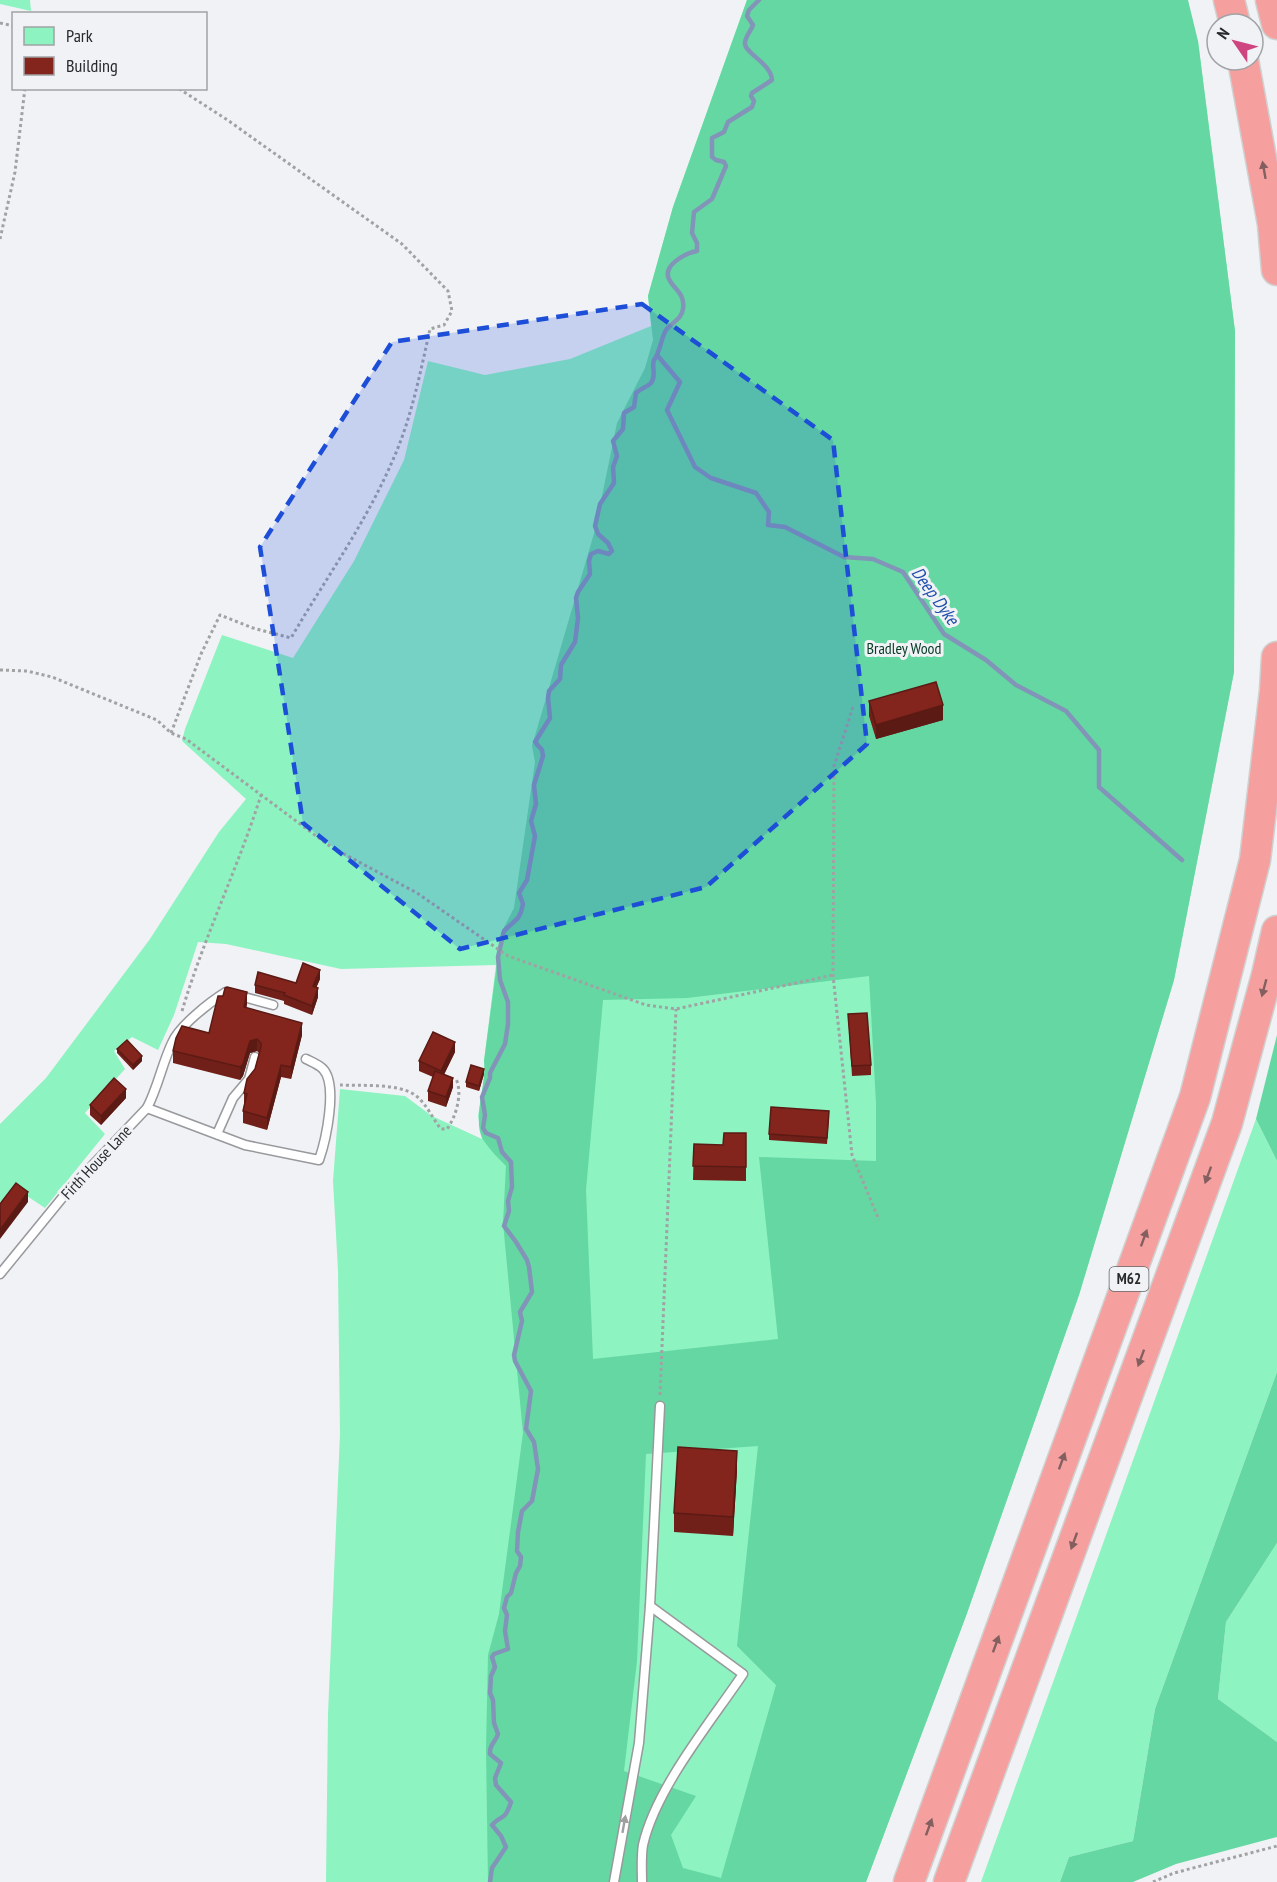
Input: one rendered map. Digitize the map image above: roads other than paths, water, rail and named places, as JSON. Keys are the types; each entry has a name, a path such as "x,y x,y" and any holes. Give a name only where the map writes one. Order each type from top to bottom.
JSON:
{"highway":[{"path":"1270,0 1277,24"},
{"path":"1246,72 1273,225 1277,270"},
{"name":"M62","path":"909,1882 1195,1097 1255,860 1277,657"},
{"name":"M62","path":"949,1882 1227,1123 1277,931"}],"lane":[{"name":"Firth House Lane","path":"0,1274 67,1192 147,1108 155,1092 172,1041 200,1011 226,992 273,1005"},
{"path":"217,1134 233,1098 249,1079 255,1057"},
{"path":"147,1108 245,1145 319,1160 324,1145 331,1095 329,1079 323,1069 306,1059"},
{"path":"615,1882 639,1743 650,1606 660,1406"},
{"path":"642,1882 643,1847 654,1812 687,1755 743,1674 650,1606"}],"waterway":[{"path":"490,1882 492,1868 506,1847 492,1825 505,1815 511,1802 496,1785 495,1778 501,1763 490,1754 498,1734 494,1723 493,1700 490,1693 491,1676 495,1667 492,1657 508,1649 505,1631 507,1615 504,1608 520,1566 521,1557 517,1551 518,1532 522,1511 532,1501 538,1469 534,1442 526,1429 531,1391 514,1355 522,1321 520,1312 532,1292 529,1267 527,1260 504,1226 509,1211 508,1201 512,1187 511,1162 502,1152 498,1138 486,1133 483,1128 485,1115 482,1097 490,1073 505,1044 508,1024 508,1002 500,980 498,957 504,931 518,918 523,904 519,893 527,880 535,836 531,821 536,804 534,785 543,756 542,750 535,742 550,718 549,691 560,679 561,665 575,642 578,618 576,598 590,574 591,554 598,551 609,554 612,551 608,543 598,534 595,526 600,504 614,483 613,467 617,456 613,441 623,429 624,413 634,407 636,393 653,380 653,363 665,333 682,312 683,300 670,281 668,270 681,257 697,251 697,243 692,233 694,212 712,199 726,166 724,162 712,157 712,138 724,132 728,122 752,107 754,101 752,93 772,80 767,68 749,51 745,43 753,25 747,16 749,10 759,0"},
{"name":"Deep Dyke","path":"657,355 680,382 667,410 695,467 711,478 756,493 769,512 768,525 785,527 844,557 873,559 903,572 944,634 986,660 1016,685 1066,711 1099,750 1099,787 1182,860"}],"park label":[{"name":"Bradley Wood","path":"904,648"}]}
